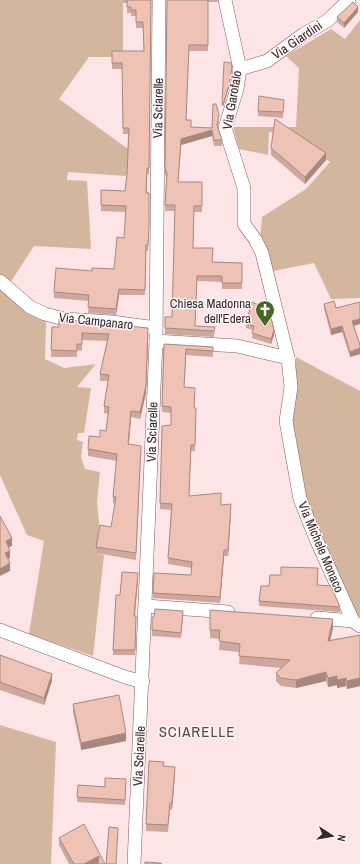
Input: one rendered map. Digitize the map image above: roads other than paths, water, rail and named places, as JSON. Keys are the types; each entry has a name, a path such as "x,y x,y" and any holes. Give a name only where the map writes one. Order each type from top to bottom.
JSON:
{"street":[{"name":"Via Sciarelle","path":"134,864 143,682 156,334 159,0"},
{"name":"Via Garofalo","path":"225,0 240,70 237,89 225,128 244,188 244,224 255,239 262,253 288,358"},
{"name":"Via Giardini","path":"240,70 267,61 304,34 327,21 348,0"},
{"name":"Via Campanaro","path":"0,281 30,307 45,314 64,319 112,322 156,334"},
{"path":"156,334 237,346 288,358"},
{"name":"Via Michele Monaco","path":"288,358 291,387 286,421 300,499 316,539 357,623"},
{"path":"146,606 238,613"},
{"path":"307,618 357,623"},
{"path":"0,630 125,677 143,682"}],"place":[{"name":"Chiesa Madonna dell'Edera","path":"265,327"}],"district":[{"name":"SCIARELLE","path":"197,731"}]}
